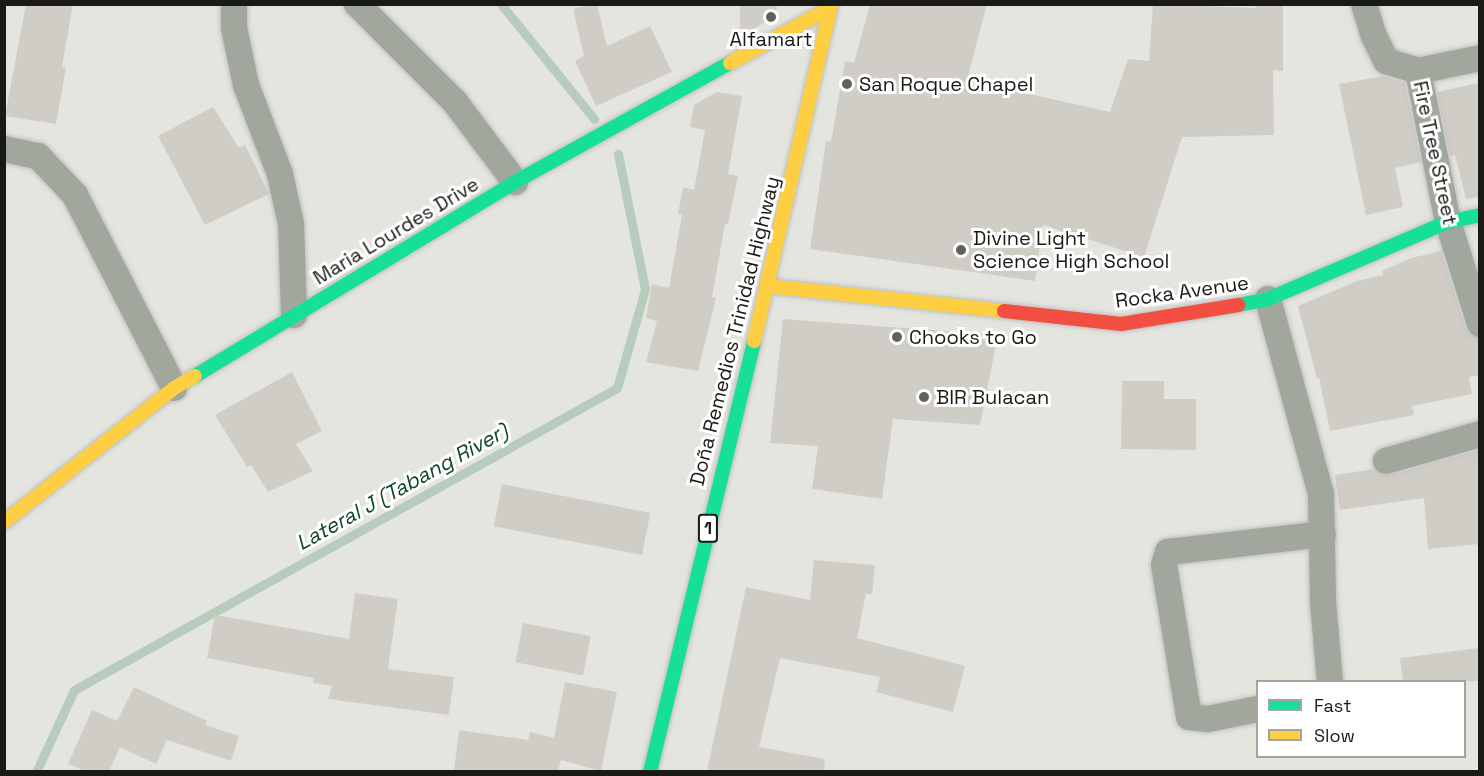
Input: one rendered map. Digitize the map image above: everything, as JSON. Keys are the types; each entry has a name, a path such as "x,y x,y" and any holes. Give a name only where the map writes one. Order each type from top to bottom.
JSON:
{"main road":[{"name":"Maria Lourdes Drive","path":"4,522 174,388 515,182 831,6"},
{"name":"Doña Remedios Trinidad Highway","path":"650,771 767,286 831,6"},
{"name":"Rocka Avenue","path":"767,286 1121,324 1205,312 1268,298 1448,222 1479,215"}],"street":[{"path":"234,4 234,28 246,85 280,174 291,224 294,315"},
{"path":"357,4 455,102 515,182"},
{"name":"Fire Tree Street","path":"1364,4 1374,36 1386,61 1418,71 1448,222 1479,324"},
{"path":"1418,71 1479,58"},
{"path":"4,149 38,156 75,195 174,388"},
{"path":"1268,298 1321,494 1323,602 1330,680"},
{"path":"1386,462 1479,434"},
{"path":"1256,709 1208,719 1189,717 1164,565 1168,552 1323,534"}],"building":[{"path":"26,4 73,4 62,67 66,68 56,124 5,116"},
{"path":"597,4 607,46 650,26 672,72 596,106 575,61 584,56 573,9"},
{"path":"740,4 777,4 776,16 746,33 740,33"},
{"path":"870,4 987,4 967,80 1110,112 1128,59 1149,61 1153,4 1256,8 1256,4 1283,4 1283,71 1273,70 1274,135 1182,137 1144,257 1043,225 1035,281 810,249 826,141 831,142 845,61 854,63"},
{"path":"1383,76 1405,83 1421,162 1395,168 1403,207 1366,215 1339,84"},
{"path":"1479,83 1479,197 1466,199 1455,155 1450,156 1437,92"},
{"path":"717,92 742,96 728,174 738,176 728,224 725,224 712,297 716,298 698,371 646,362 657,321 646,318 652,284 669,288 682,215 678,214 683,187 694,190 705,130 690,127 694,105"},
{"path":"213,107 239,148 245,145 269,194 205,225 158,136"},
{"path":"1441,251 1466,328 1470,335 1479,339 1479,375 1469,377 1472,394 1412,406 1414,415 1330,431 1319,378 1317,379 1298,306 1357,281 1383,275 1382,271 1411,258"},
{"path":"783,319 998,335 980,425 893,419 882,499 812,489 818,446 770,443"},
{"path":"292,372 322,431 296,444 313,471 268,492 251,465 247,467 215,415"},
{"path":"1122,381 1164,381 1164,399 1196,399 1196,450 1121,449"},
{"path":"1479,450 1479,544 1428,549 1424,498 1340,510 1335,475 1374,469 1382,475 1390,475"},
{"path":"502,484 650,513 642,555 494,526"},
{"path":"814,560 875,565 872,594 866,594 857,638 965,666 953,712 876,692 880,677 780,658 759,747 825,759 824,771 707,771 746,587 810,600"},
{"path":"355,593 398,599 388,669 454,677 449,715 328,699 332,686 313,683 314,678 207,658 215,615 349,639"},
{"path":"523,623 591,636 583,675 515,662"},
{"path":"1479,648 1479,681 1403,680 1400,658"},
{"path":"565,682 617,692 601,771 561,760 558,771 454,771 459,730 528,740 530,732 554,738"},
{"path":"134,687 207,721 205,725 239,736 231,761 167,740 156,764 120,747 109,771 85,771 68,764 92,710 117,721"}],"waterway":[{"name":"Lateral J (Tabang River)","path":"501,4 594,119"},
{"name":"Lateral J (Tabang River)","path":"36,772 74,690 617,388 645,289 618,154"}],"traffic: fast":[{"path":"195,376 515,182 730,63"},
{"path":"1238,305 1268,299 1448,222 1480,215"},
{"path":"650,772 754,341"}],"traffic: slow":[{"path":"754,341 831,4"},
{"path":"730,63 830,8"},
{"path":"767,286 1004,311"},
{"path":"4,522 174,388 195,376"}],"traffic: jam":[{"path":"1004,311 1121,324 1238,305"}],"place":[{"name":"Alfamart","path":"771,17"},
{"name":"San Roque Chapel","path":"847,84"},
{"name":"Divine Light Science High School","path":"961,250"},
{"name":"Chooks to Go","path":"897,337"},
{"name":"BIR Bulacan","path":"924,397"}]}
